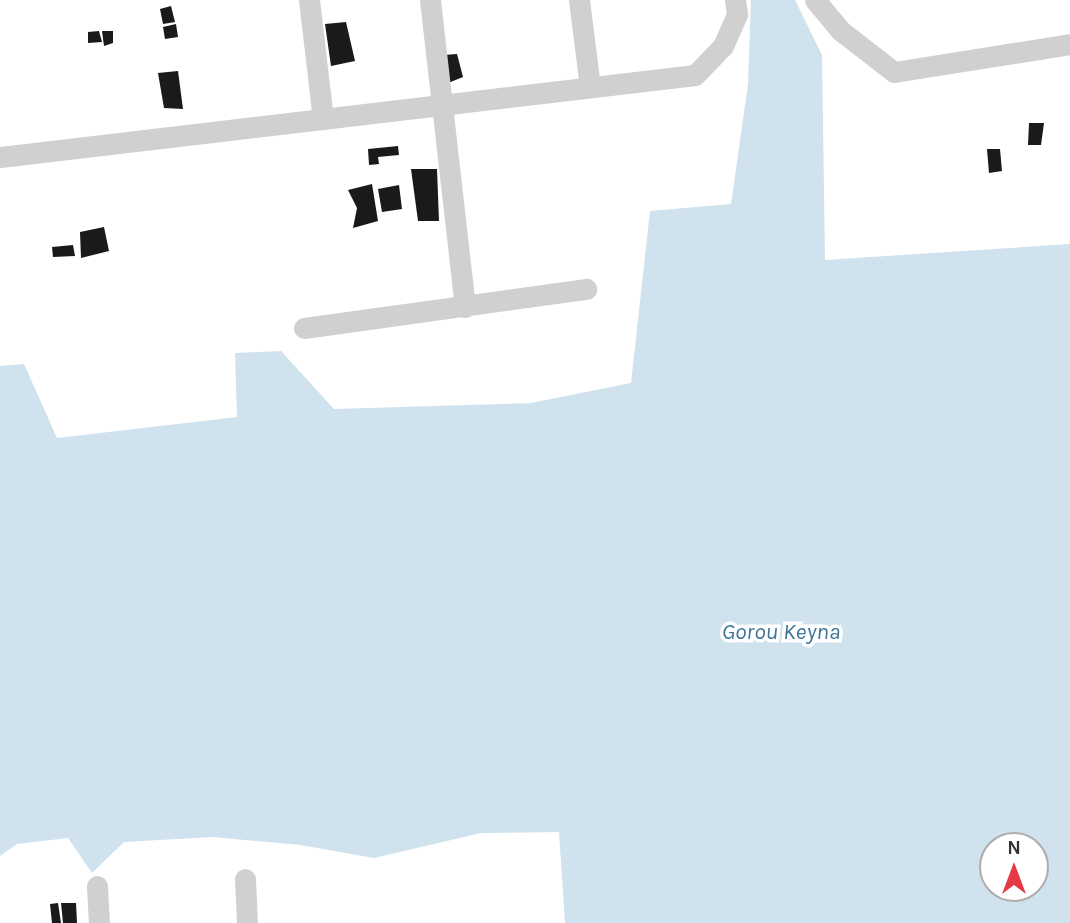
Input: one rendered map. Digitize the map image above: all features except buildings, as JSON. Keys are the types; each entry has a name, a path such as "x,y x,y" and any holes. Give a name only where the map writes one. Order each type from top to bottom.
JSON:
{"street":[{"path":"309,0 323,119"},
{"path":"430,0 464,307"},
{"path":"579,0 590,88"},
{"path":"0,157 695,75 723,46 737,14 735,0"},
{"path":"815,0 841,31 894,72 1070,44"},
{"path":"304,328 586,289"},
{"path":"245,879 247,923"},
{"path":"97,886 99,923"}],"water":[{"name":"Gorou Keyna","path":"751,0 795,0 822,55 825,260 1070,244 1070,923 565,923 559,832 481,833 374,858 300,845 212,837 124,842 92,873 68,838 17,844 0,856 0,366 24,364 57,438 237,417 235,353 281,351 334,409 531,403 631,383 650,211 731,204 748,84"}]}
